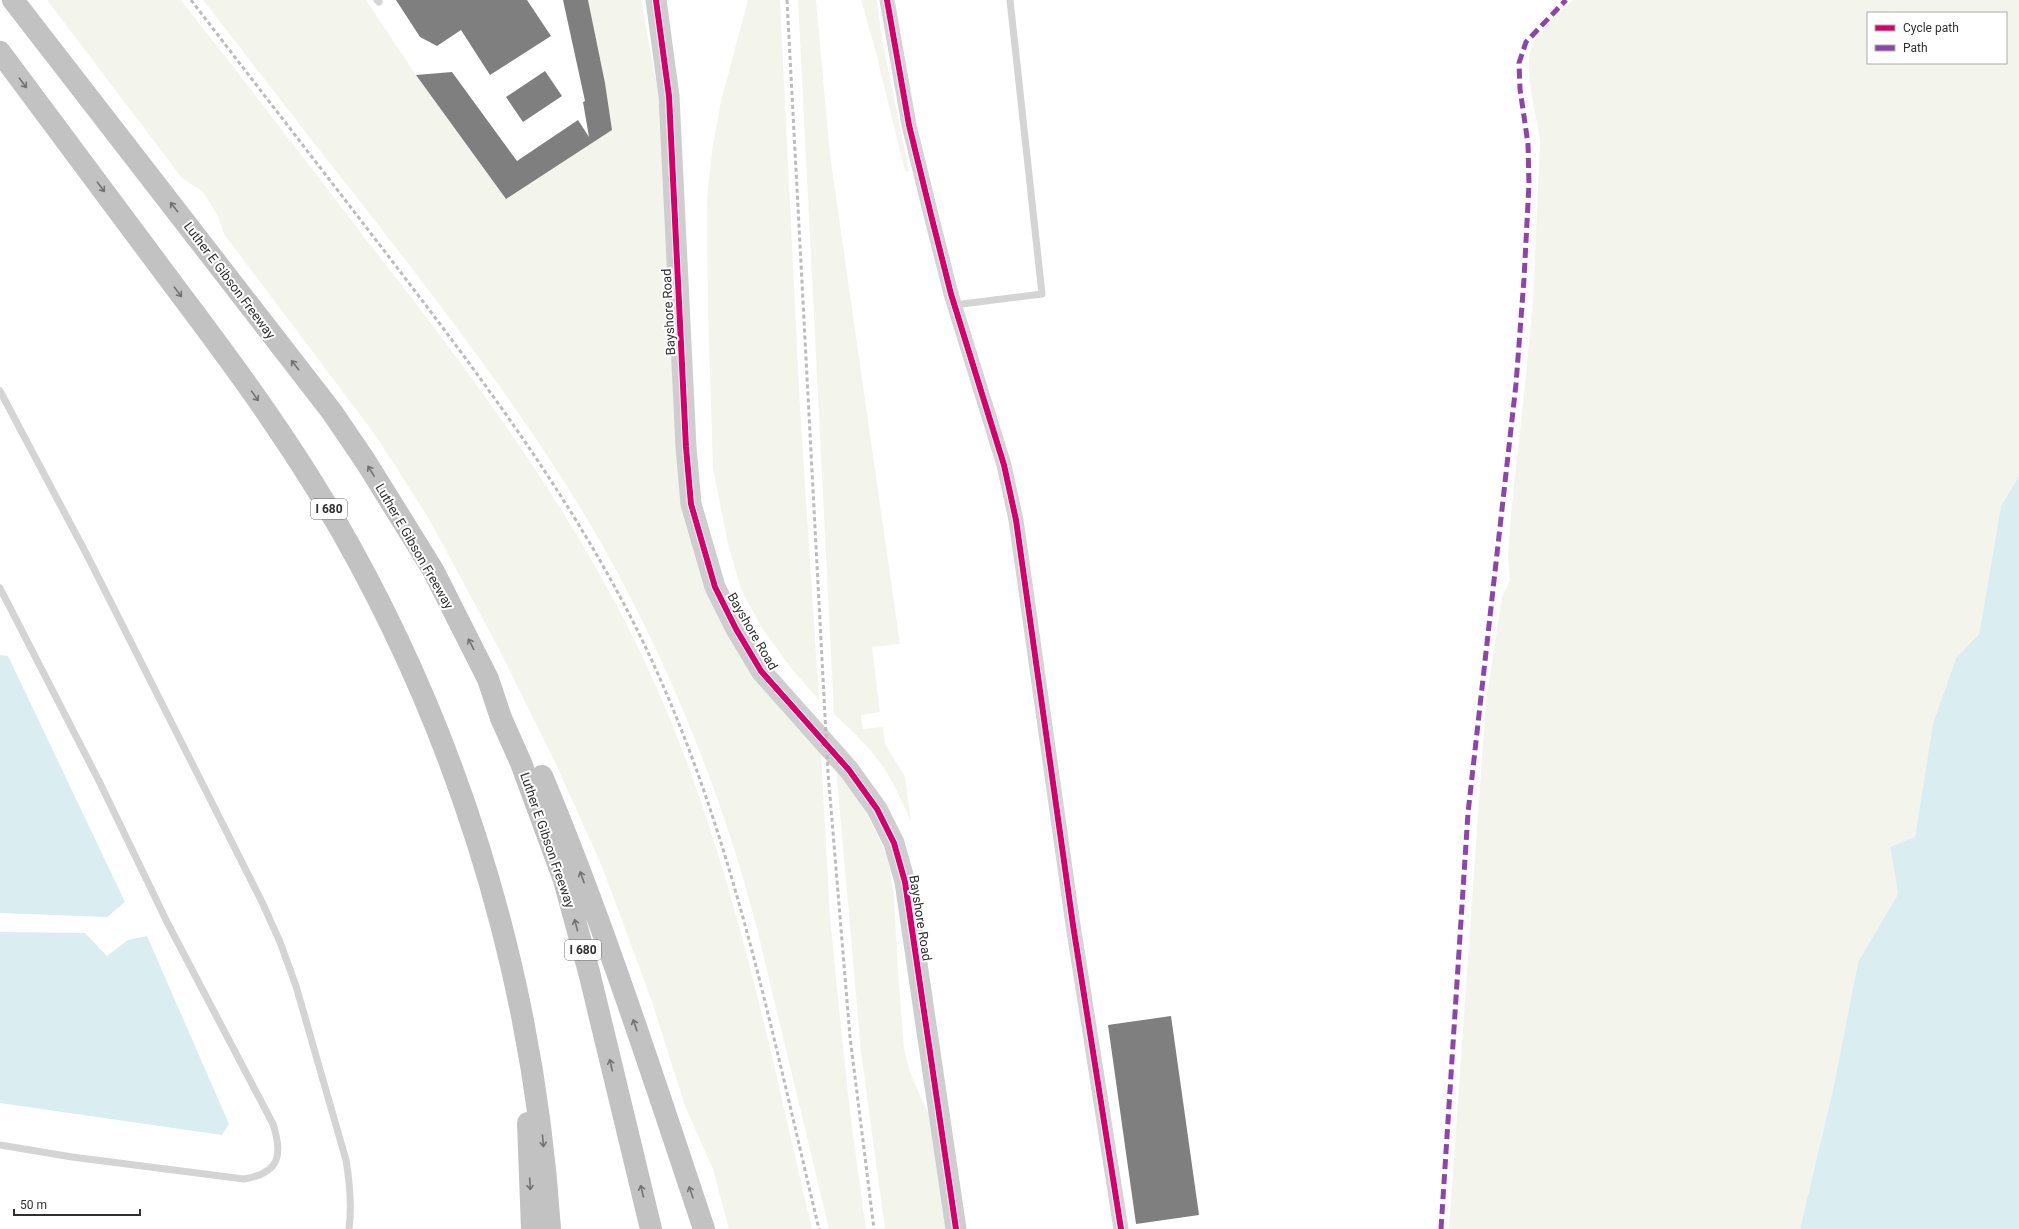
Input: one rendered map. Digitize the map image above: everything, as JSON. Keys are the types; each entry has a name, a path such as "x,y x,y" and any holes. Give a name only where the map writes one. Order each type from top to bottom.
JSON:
{"highway":[{"name":"Luther E Gibson Freeway","path":"13,0 332,412 366,462 433,570 488,679 501,718 542,816 564,880 589,972 651,1229"},
{"name":"I 680","path":"0,52 256,397 316,487 371,584 418,683 459,786 482,855 503,927 526,1033 542,1134 550,1229"},
{"path":"488,679 514,714 567,835 617,971 704,1229"},
{"path":"526,1033 532,1229"}],"street":[{"name":"Bayshore Road","path":"656,0 669,96 686,447 691,504 715,587 736,629 761,671 849,770 877,809 894,843 905,882 956,1229"},
{"path":"887,0 909,125 954,305 1004,465 1016,520 1075,940 1121,1229"}],"lane":[{"path":"954,305 1042,294 1010,0"},
{"path":"0,391 175,727 262,902 280,942 309,1030 346,1160 352,1209 349,1229"},
{"path":"0,588 98,781 167,922 273,1124 279,1142 278,1156 271,1169 259,1177 244,1179 72,1157 0,1145"}],"shaded area":[{"path":"47,0 181,0 450,349 522,449 555,500 617,607 645,662 674,730 700,799 723,870 762,1013 812,1229 729,1229 713,1169 685,1106 651,999 603,869 555,762 499,649 429,519 376,436 224,234 217,214 203,192 182,178"},
{"path":"203,0 366,0 416,75 506,199 612,130 605,83 588,0 641,0 658,92 665,150 690,527 795,723 821,754 830,915 850,1112 866,1229 829,1229 758,933 728,831 711,781 672,683 600,541 546,453 487,369 394,245"},
{"path":"748,0 780,0 800,407 819,700 790,667 760,625 741,589 728,544 713,469 708,312 707,199 712,151 721,101"},
{"path":"798,0 816,0 830,155 900,644 872,647 880,712 861,715 863,729 883,727 885,744 905,777 911,822 886,771 865,744 834,714"},
{"path":"861,0 877,0 882,39 909,171 905,171 875,49"},
{"path":"1573,0 2019,0 2019,476 2001,506 1979,634 1956,658 1933,723 1915,838 1890,847 1898,894 1858,962 1834,1085 1800,1229 1449,1229 1486,701 1502,597 1510,581 1508,557 1511,513 1533,302 1540,142 1529,78 1529,65 1533,44 1551,20"},
{"path":"2019,476 2019,1229 1800,1229 1834,1085 1858,962 1898,894 1890,847 1915,837 1933,723 1956,658 1979,634 2001,506"},
{"path":"0,655 8,656 125,902 107,917 0,913"},
{"path":"836,768 863,806 887,855 894,895 904,1049 910,1072 929,1116 946,1229 885,1229 861,1052"},
{"path":"0,932 85,933 107,956 128,940 147,936 229,1124 222,1135 0,1103"}],"building":[{"path":"396,0 527,0 551,36 490,75 461,30 437,46 420,37"},
{"path":"563,0 588,0 605,83 612,130 506,199 416,75 452,72 517,161 578,120 589,137 583,102 585,101"},
{"path":"545,71 562,96 523,122 506,97"},
{"path":"1171,1016 1199,1215 1136,1224 1108,1025"}],"railway":[{"path":"191,0 426,305 498,403 565,503 597,555 626,608 653,663 682,731 707,800 729,870 750,942 768,1013 819,1229"},
{"path":"787,0 828,772 850,1037 874,1229"}],"marked path":[{"path":"1441,1229 1468,813 1516,384 1524,279 1529,184 1528,144 1520,89 1519,63 1526,42 1566,0"}],"cycle path":[{"path":"656,0 669,96 686,447 691,504 715,587 736,629 761,671 849,770 877,809 894,843 905,882 956,1229"},
{"path":"887,0 909,125 931,215 951,294 1004,465 1016,520 1073,925 1121,1229"}]}
